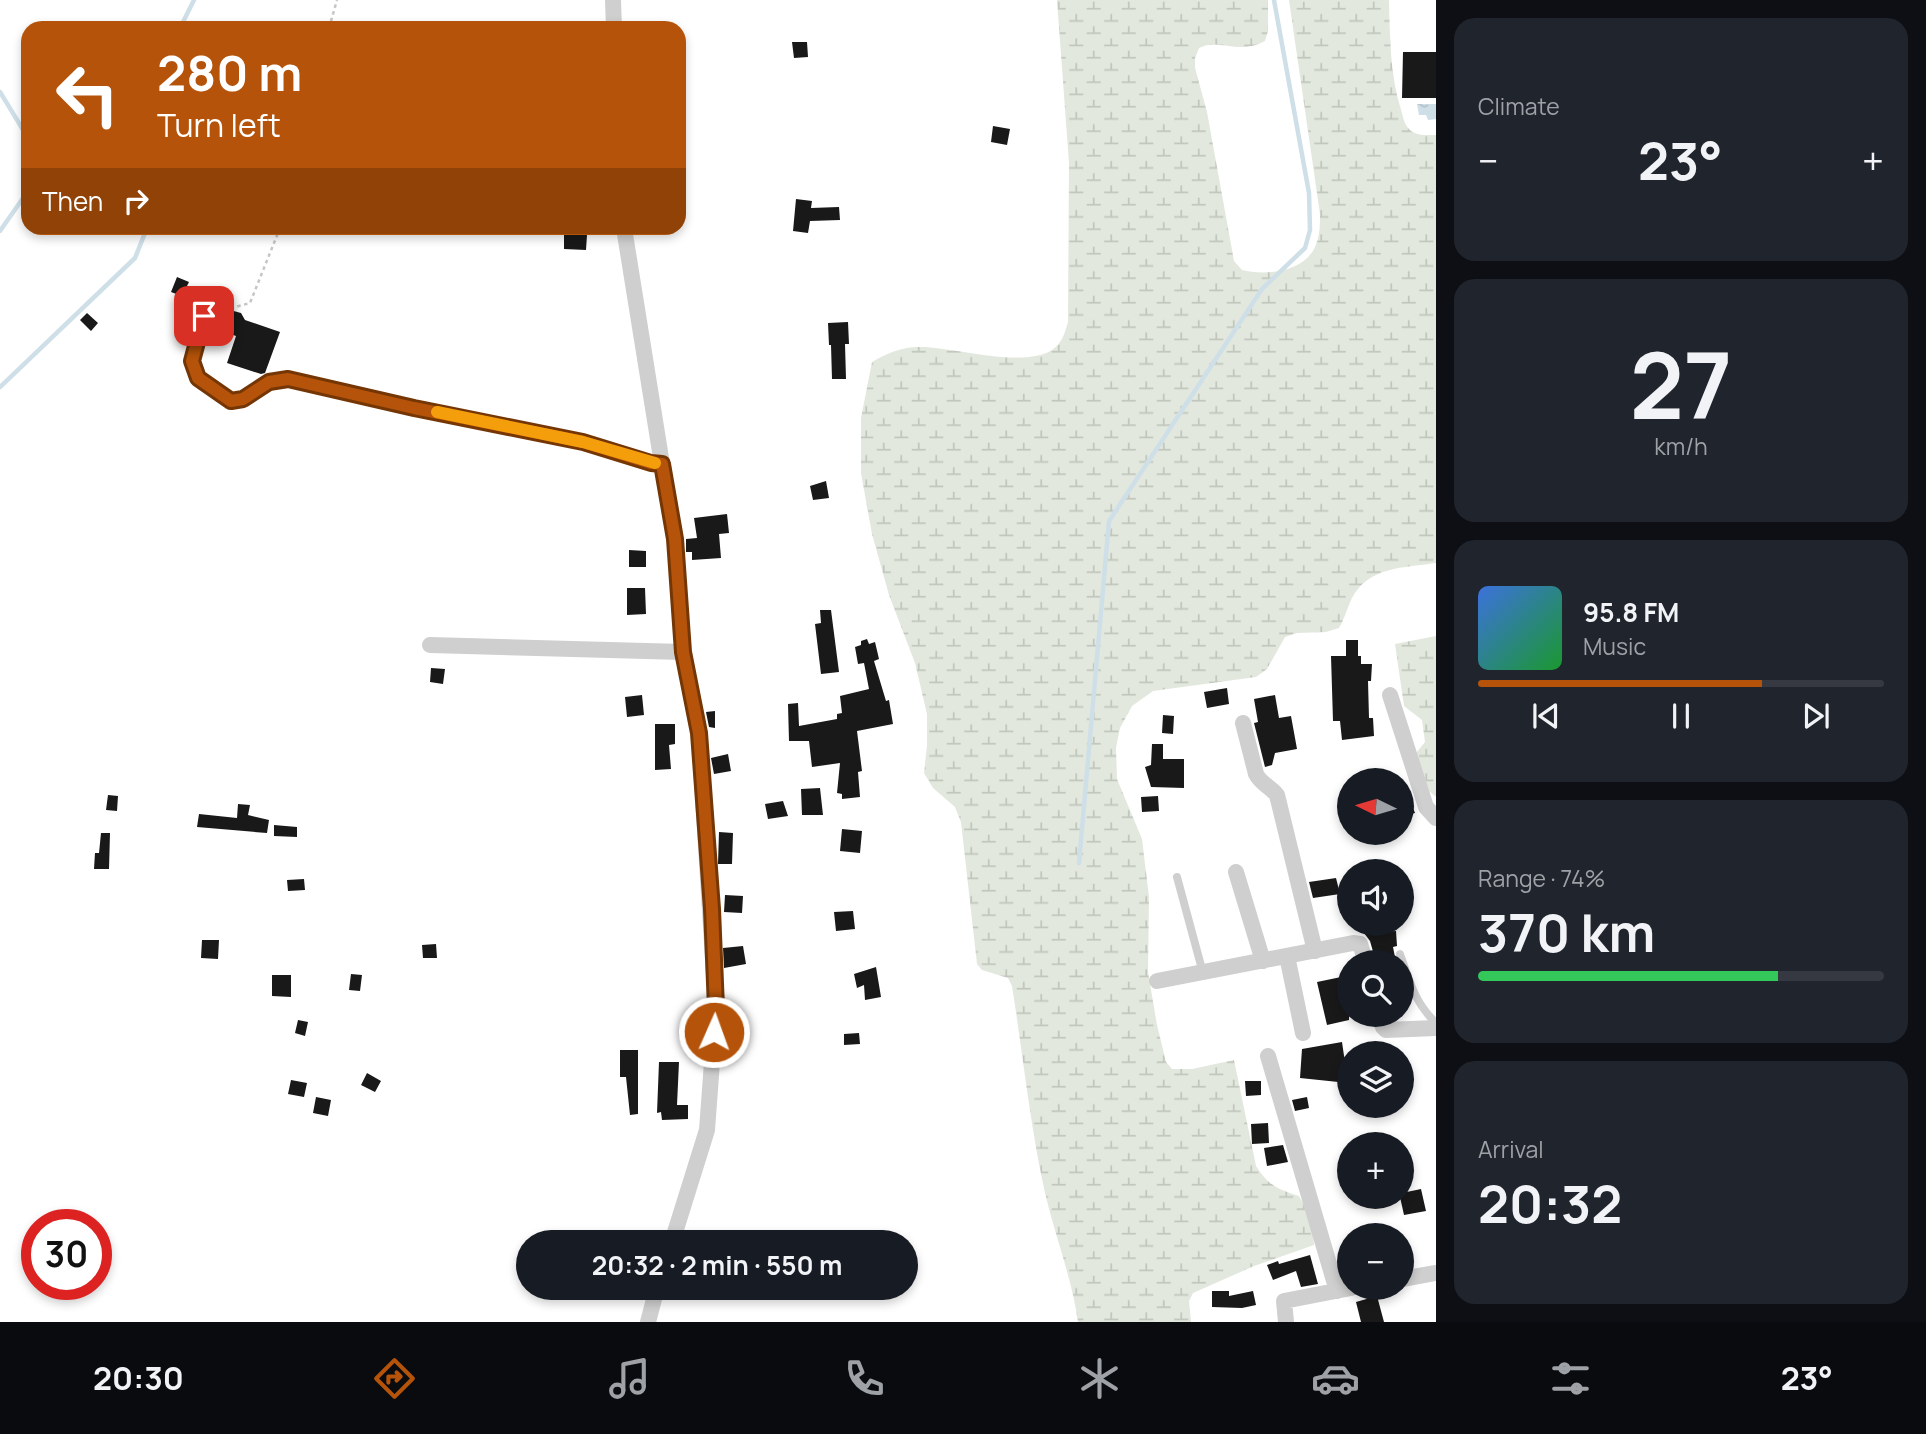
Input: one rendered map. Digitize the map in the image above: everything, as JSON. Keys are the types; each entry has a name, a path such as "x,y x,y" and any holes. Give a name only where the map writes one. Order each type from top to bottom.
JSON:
{"street":[{"path":"613,0 614,21"},
{"path":"625,235 675,539 683,652 699,733 716,1008 707,1130 676,1230"},
{"path":"204,316 192,361 198,378 231,401 243,399 269,382 288,379 583,442 662,464"},
{"path":"430,645 683,652"},
{"path":"1390,695 1426,807 1436,818"},
{"path":"1243,723 1256,774 1260,781 1277,795 1315,951"},
{"path":"1236,872 1263,961"},
{"path":"1157,981 1353,943 1360,944 1362,950"},
{"path":"1287,956 1303,1033"},
{"path":"1382,1027 1392,1031 1436,1028"},
{"path":"1268,1056 1337,1268"},
{"path":"1414,1277 1436,1273"},
{"path":"1286,1322 1284,1301 1337,1290"},
{"path":"648,1322 654,1300"}],"lane":[{"path":"1177,877 1203,973"},
{"path":"1414,993 1422,1009 1436,1023"}],"path":[{"path":"331,21 337,0"},
{"path":"204,316 250,303 277,235"}],"green space":[{"path":"1057,0 1268,0 1268,31 1265,41 1246,47 1206,45 1199,48 1195,58 1234,261 1242,270 1272,272 1293,267 1310,255 1319,235 1320,214 1289,0 1389,0 1393,69 1404,120 1408,128 1415,133 1436,135 1436,563 1388,570 1368,580 1352,598 1339,628 1285,637 1267,669 1256,677 1153,691 1132,706 1120,728 1116,748 1117,779 1142,839 1149,897 1148,972 1166,1062 1172,1069 1192,1069 1234,1060 1256,1166 1274,1186 1299,1196 1310,1219 1314,1245 1254,1266 1193,1293 1189,1301 1191,1322 1078,1322 1040,1167 1012,986 1008,978 982,970 977,964 961,822 955,807 933,788 924,773 927,714 915,663 889,595 872,534 861,473 861,418 872,362 906,348 918,347 1015,358 1034,356 1049,352 1064,335 1068,322 1069,163"},
{"path":"1436,636 1436,797 1429,791 1416,753 1425,742 1422,720 1404,706 1395,644"}],"water":[{"path":"1417,104 1436,104 1436,119 1428,120 1426,115 1419,115"}],"building":[{"path":"792,42 807,42 808,57 794,58"},
{"path":"1403,52 1436,52 1436,98 1402,98"},
{"path":"993,126 1010,129 1007,145 991,142"},
{"path":"796,199 812,201 811,208 839,207 840,220 810,221 808,233 793,231"},
{"path":"564,235 587,235 586,250 564,249"},
{"path":"177,277 189,282 187,286 214,296 211,307 171,292"},
{"path":"230,310 241,313 245,320 280,332 265,373 227,363 236,336 222,331"},
{"path":"87,313 98,323 91,331 80,320"},
{"path":"848,322 849,344 845,344 846,379 832,379 828,323"},
{"path":"826,481 829,498 813,500 810,486"},
{"path":"727,514 729,533 719,534 721,558 692,560 692,552 686,552 686,539 697,538 694,518"},
{"path":"629,550 646,551 646,567 629,567"},
{"path":"627,588 645,588 646,614 627,615"},
{"path":"820,610 831,610 839,672 821,674 815,624 821,623"},
{"path":"867,639 869,644 875,642 879,659 874,661 886,701 889,700 893,724 857,731 862,771 858,772 860,797 842,799 842,794 837,793 840,763 812,767 809,741 789,741 788,704 798,703 799,726 837,719 837,714 842,713 840,696 869,689 864,663 858,664 855,647"},
{"path":"1346,640 1358,640 1361,664 1372,664 1371,681 1368,681 1369,718 1373,718 1374,736 1342,740 1340,721 1333,721 1331,656 1346,656"},
{"path":"431,668 445,669 443,684 430,682"},
{"path":"1227,688 1229,704 1207,708 1204,692"},
{"path":"642,695 644,715 627,717 625,697"},
{"path":"1275,695 1279,718 1291,716 1297,749 1275,753 1272,765 1265,767 1254,723 1258,722 1254,699"},
{"path":"715,711 715,728 709,727 706,712"},
{"path":"1163,715 1174,716 1173,734 1162,733"},
{"path":"655,724 675,724 675,744 669,745 671,769 655,770"},
{"path":"1152,744 1163,744 1163,759 1184,759 1184,788 1151,787 1145,767 1151,765"},
{"path":"728,754 731,771 714,774 711,758"},
{"path":"820,788 823,815 802,815 801,789"},
{"path":"108,795 118,796 117,811 106,810"},
{"path":"1158,796 1159,811 1142,812 1141,797"},
{"path":"783,801 788,816 768,819 765,804"},
{"path":"238,804 250,805 248,815 269,820 267,833 197,827 199,814 237,818"},
{"path":"274,825 297,827 297,837 274,836"},
{"path":"842,829 862,831 860,853 840,851"},
{"path":"719,832 733,833 732,864 718,864"},
{"path":"101,833 110,833 109,869 94,869"},
{"path":"1336,878 1337,894 1313,898 1309,882"},
{"path":"304,879 305,890 288,891 287,880"},
{"path":"725,895 743,896 742,913 724,912"},
{"path":"853,911 855,929 836,931 834,912"},
{"path":"1366,936 1396,936 1397,946 1393,947 1394,950 1373,950"},
{"path":"202,940 219,940 218,959 201,958"},
{"path":"436,944 437,958 423,958 422,945"},
{"path":"743,946 746,964 724,968 723,948"},
{"path":"876,967 881,997 865,1000 864,985 857,988 854,974"},
{"path":"351,974 362,975 360,991 349,990"},
{"path":"272,975 291,975 291,997 272,996"},
{"path":"1337,978 1337,1023 1327,1025 1317,982"},
{"path":"298,1020 308,1022 305,1036 295,1033"},
{"path":"681,1022 696,1023 694,1046 680,1039"},
{"path":"859,1033 860,1044 844,1045 844,1034"},
{"path":"1337,1043 1337,1082 1300,1078 1302,1049"},
{"path":"620,1050 638,1050 638,1114 630,1115 626,1077 620,1077"},
{"path":"659,1062 679,1062 677,1105 688,1105 688,1119 662,1120 661,1112 657,1113"},
{"path":"367,1073 381,1081 375,1092 361,1085"},
{"path":"291,1080 307,1083 304,1097 288,1094"},
{"path":"1245,1081 1261,1081 1261,1095 1246,1096"},
{"path":"316,1097 331,1100 328,1116 313,1113"},
{"path":"1307,1097 1309,1108 1295,1111 1292,1100"},
{"path":"1268,1123 1269,1143 1252,1144 1251,1124"},
{"path":"1283,1145 1288,1162 1267,1166 1264,1148"},
{"path":"1421,1189 1426,1211 1404,1215 1403,1209 1414,1209 1414,1190"},
{"path":"1310,1255 1318,1284 1301,1287 1296,1271 1273,1280 1267,1265"},
{"path":"1212,1291 1229,1291 1229,1296 1253,1291 1256,1305 1242,1308 1212,1307"},
{"path":"1378,1300 1384,1322 1361,1322 1356,1302"}],"waterway":[{"path":"184,21 194,0"},
{"path":"1079,863 1109,521 1262,289 1305,248 1310,230 1309,193 1274,0"},
{"path":"0,92 21,126"},
{"path":"0,231 21,201"},
{"path":"0,387 135,258 144,235"}],"slow traffic":[{"path":"437,412 583,442 655,463"}],"route":[{"path":"204,316 192,361 198,378 231,401 243,399 269,382 288,379 583,442 662,464 675,539 683,652 699,733 712,909 716,1008 714,1032"}]}
